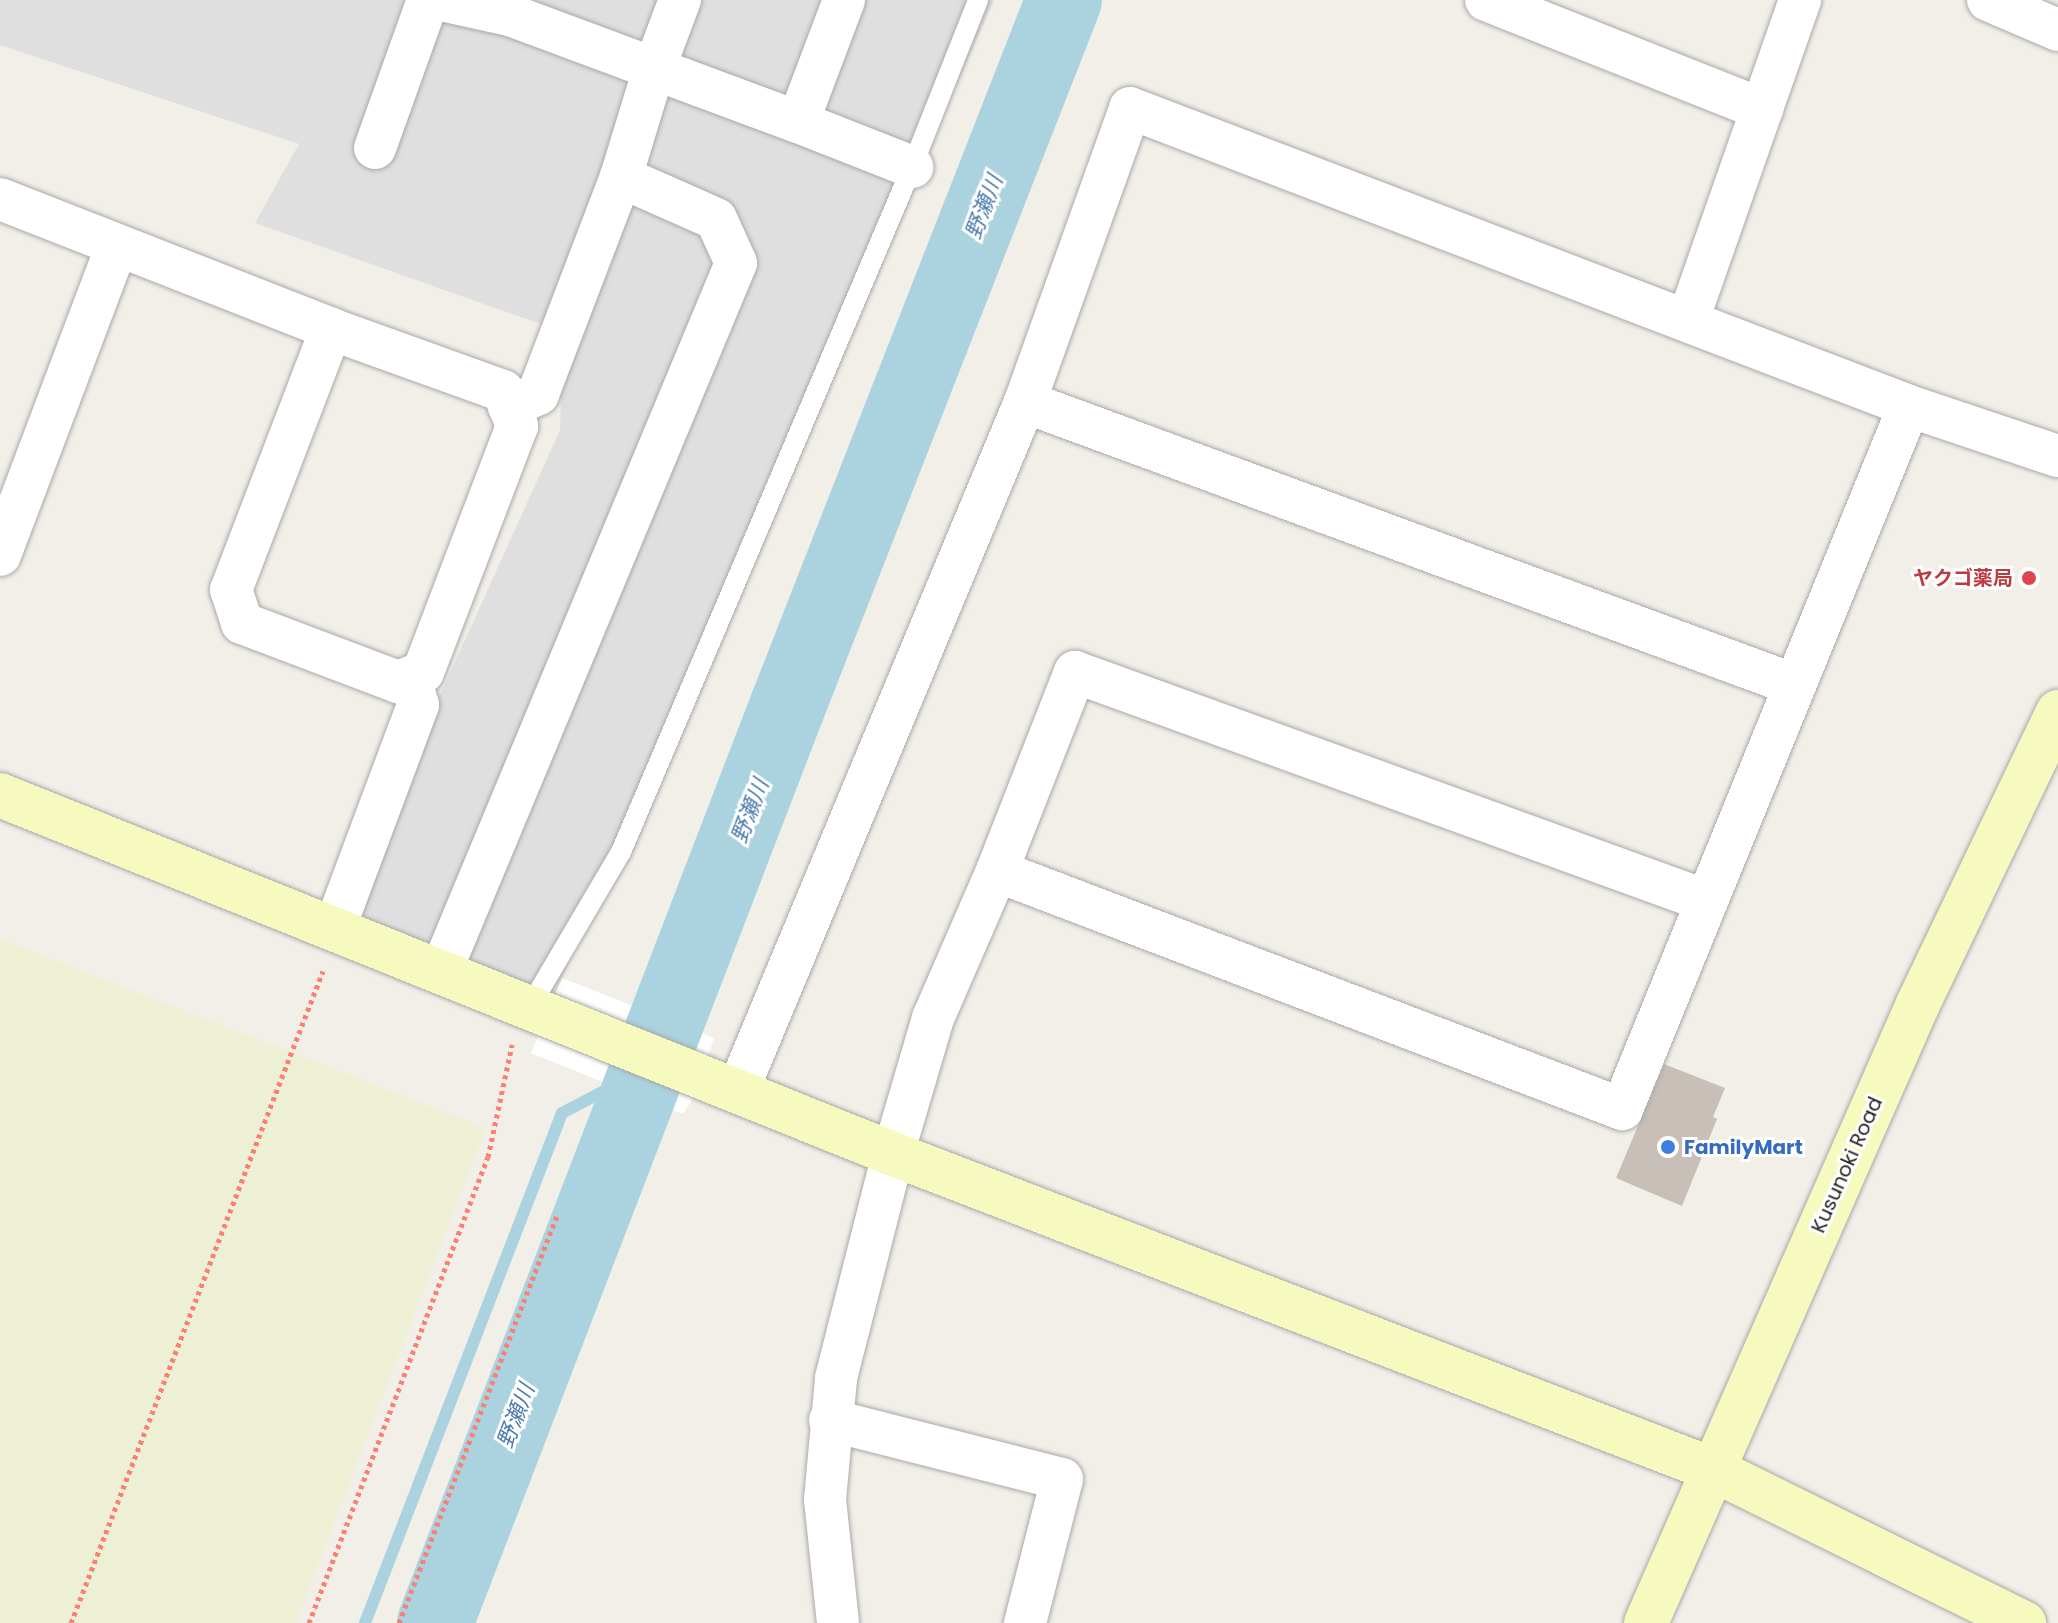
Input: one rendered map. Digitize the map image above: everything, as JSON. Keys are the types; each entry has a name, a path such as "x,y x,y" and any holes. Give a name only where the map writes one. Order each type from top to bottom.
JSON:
{"street":[{"path":"375,148 428,0"},
{"path":"441,0 510,15 912,167"},
{"path":"509,407 538,394 621,177 654,69 680,0"},
{"path":"798,122 844,0"},
{"path":"1486,0 1762,109"},
{"path":"1688,320 1800,0"},
{"path":"1988,0 2058,30"},
{"path":"719,1083 1025,402 1130,108 1909,406 2058,456"},
{"path":"441,971 736,263 716,219 621,177"},
{"path":"0,199 331,329 503,391 517,426 423,672 398,682 242,623 231,590 331,329"},
{"path":"0,555 117,245"},
{"path":"1025,402 1795,685"},
{"path":"997,871 1622,1109 1909,406"},
{"path":"838,1623 825,1500 836,1378 893,1154 933,1018 997,871 1075,672 1707,901"},
{"path":"335,927 418,705 410,678"},
{"name":"Kusunoki Road","path":"1646,1623 1918,1004 2058,712"},
{"path":"0,795 335,927 537,1012 893,1154 1714,1470 2024,1623"},
{"path":"830,1420 1062,1479 1025,1623"}],"lane":[{"path":"537,1012 621,852 912,167 978,0"}],"path":[{"path":"71,1623 327,962 335,927"},
{"path":"309,1623 488,1157 508,1056 537,1012"},
{"path":"399,1623 557,1216"}],"shaded area":[{"path":"0,0 994,0 546,1015 335,927 560,430 563,332 255,223 299,144 0,45"}],"green space":[{"path":"0,939 486,1128 296,1623 0,1623"}],"pier":[{"path":"562,978 714,1038 693,1098 683,1114 531,1053"}],"building":[{"name":"FamilyMart","path":"1664,1064 1725,1088 1713,1117 1717,1119 1682,1206 1616,1178"}],"waterway":[{"name":"野瀬川","path":"435,1623 788,705 1064,0"},
{"path":"365,1623 562,1113 650,1067"}],"place":[{"name":"ヤクゴ薬局","path":"2029,578"},
{"name":"FamilyMart","path":"1668,1147"}]}
